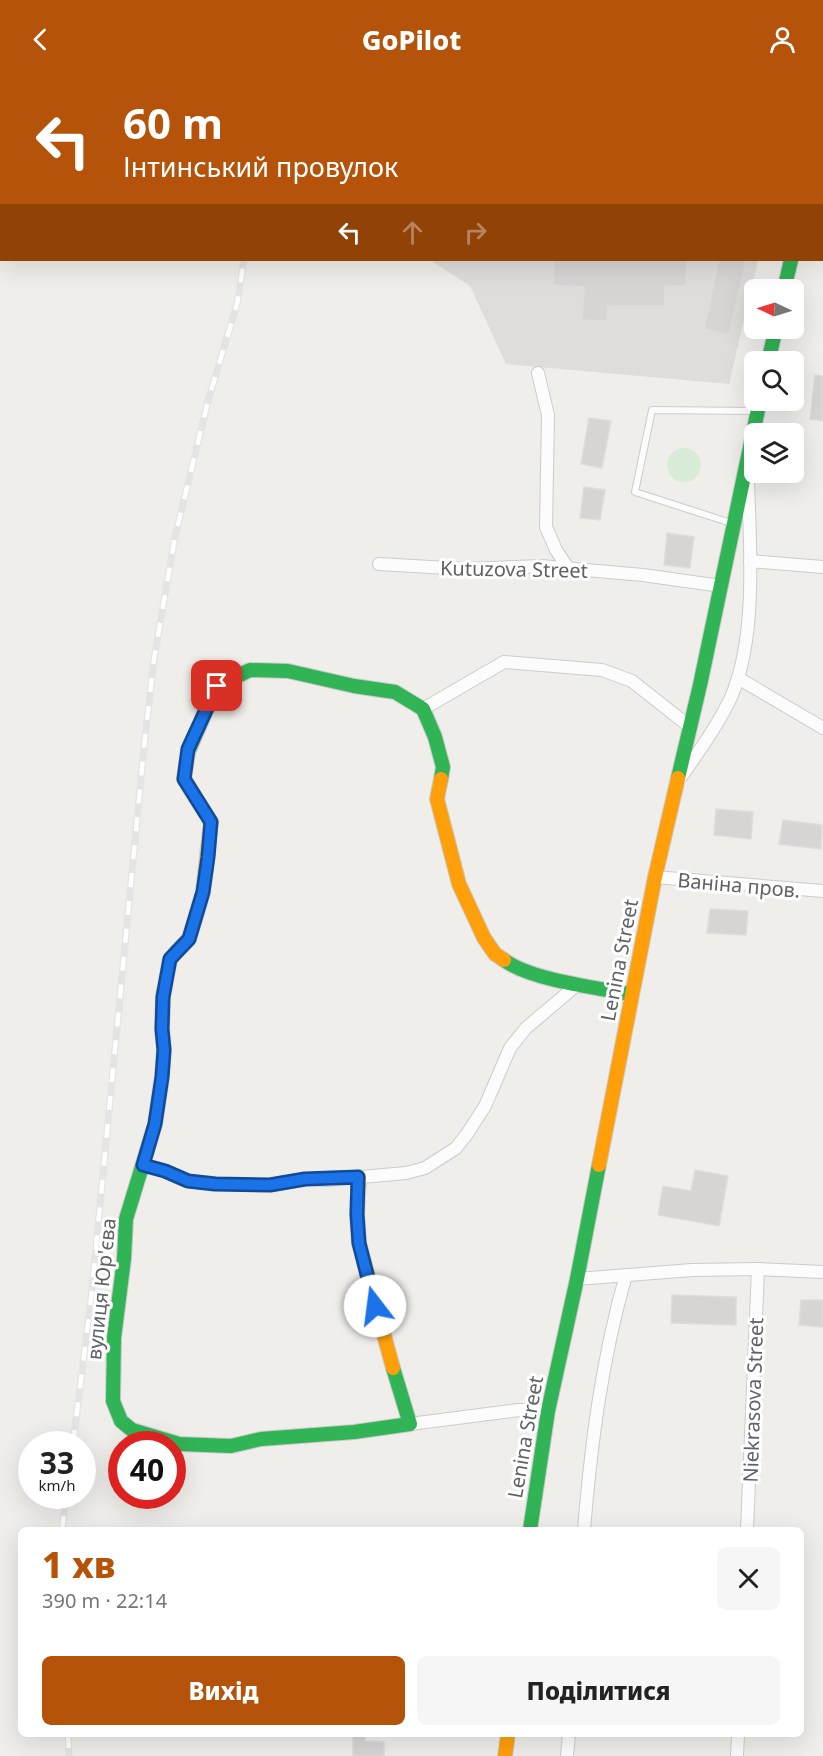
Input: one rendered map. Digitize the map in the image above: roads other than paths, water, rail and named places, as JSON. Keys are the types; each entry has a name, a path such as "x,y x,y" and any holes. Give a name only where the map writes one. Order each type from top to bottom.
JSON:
{"street":[{"path":"787,279 791,261"},
{"path":"538,373 548,415 546,527 568,568"},
{"name":"Lenina Street","path":"530,1527 548,1411 577,1279 631,994 744,474"},
{"path":"677,783 724,711 738,678 747,625 750,561 748,483"},
{"path":"750,561 823,567"},
{"name":"Kutuzova Street","path":"379,564 464,570 541,566 643,575 721,586"},
{"path":"631,994 513,968 495,954 484,938 459,884 437,799 443,767 435,736 423,709 504,662 602,670 632,681 690,727"},
{"name":"вулиця Юр'єва","path":"410,1424 354,1432 261,1439 231,1446 179,1444 148,1435 132,1430 121,1421 113,1401 114,1338 124,1259 126,1219 155,1124 162,1077 163,997 170,959 189,939 203,892 208,857 211,822 184,779 188,749 217,686 250,670 288,671 354,686 395,692 423,709"},
{"path":"738,678 823,728"},
{"name":"Ваніна пров.","path":"655,878 823,891"},
{"path":"143,1165 188,1181 270,1185 305,1179 406,1173 425,1168 456,1148 467,1134 485,1106 510,1048 526,1028 578,984"},
{"path":"358,1177 359,1243 410,1424 519,1410 548,1411"},
{"path":"577,1279 692,1270 758,1269 823,1272"},
{"name":"Niekrasova Street","path":"747,1527 758,1269"},
{"path":"584,1527 589,1470 611,1330 626,1275"},
{"path":"506,1756 508,1737"},
{"path":"567,1756 569,1737"},
{"path":"737,1756 738,1737"}],"lane":[{"path":"733,524 635,492 652,410 744,407"}],"railway":[{"path":"75,1431 91,1299 154,659 175,537 208,401 237,304 244,261"},
{"path":"62,1527 64,1509"},
{"path":"68,1737 69,1756"}]}
